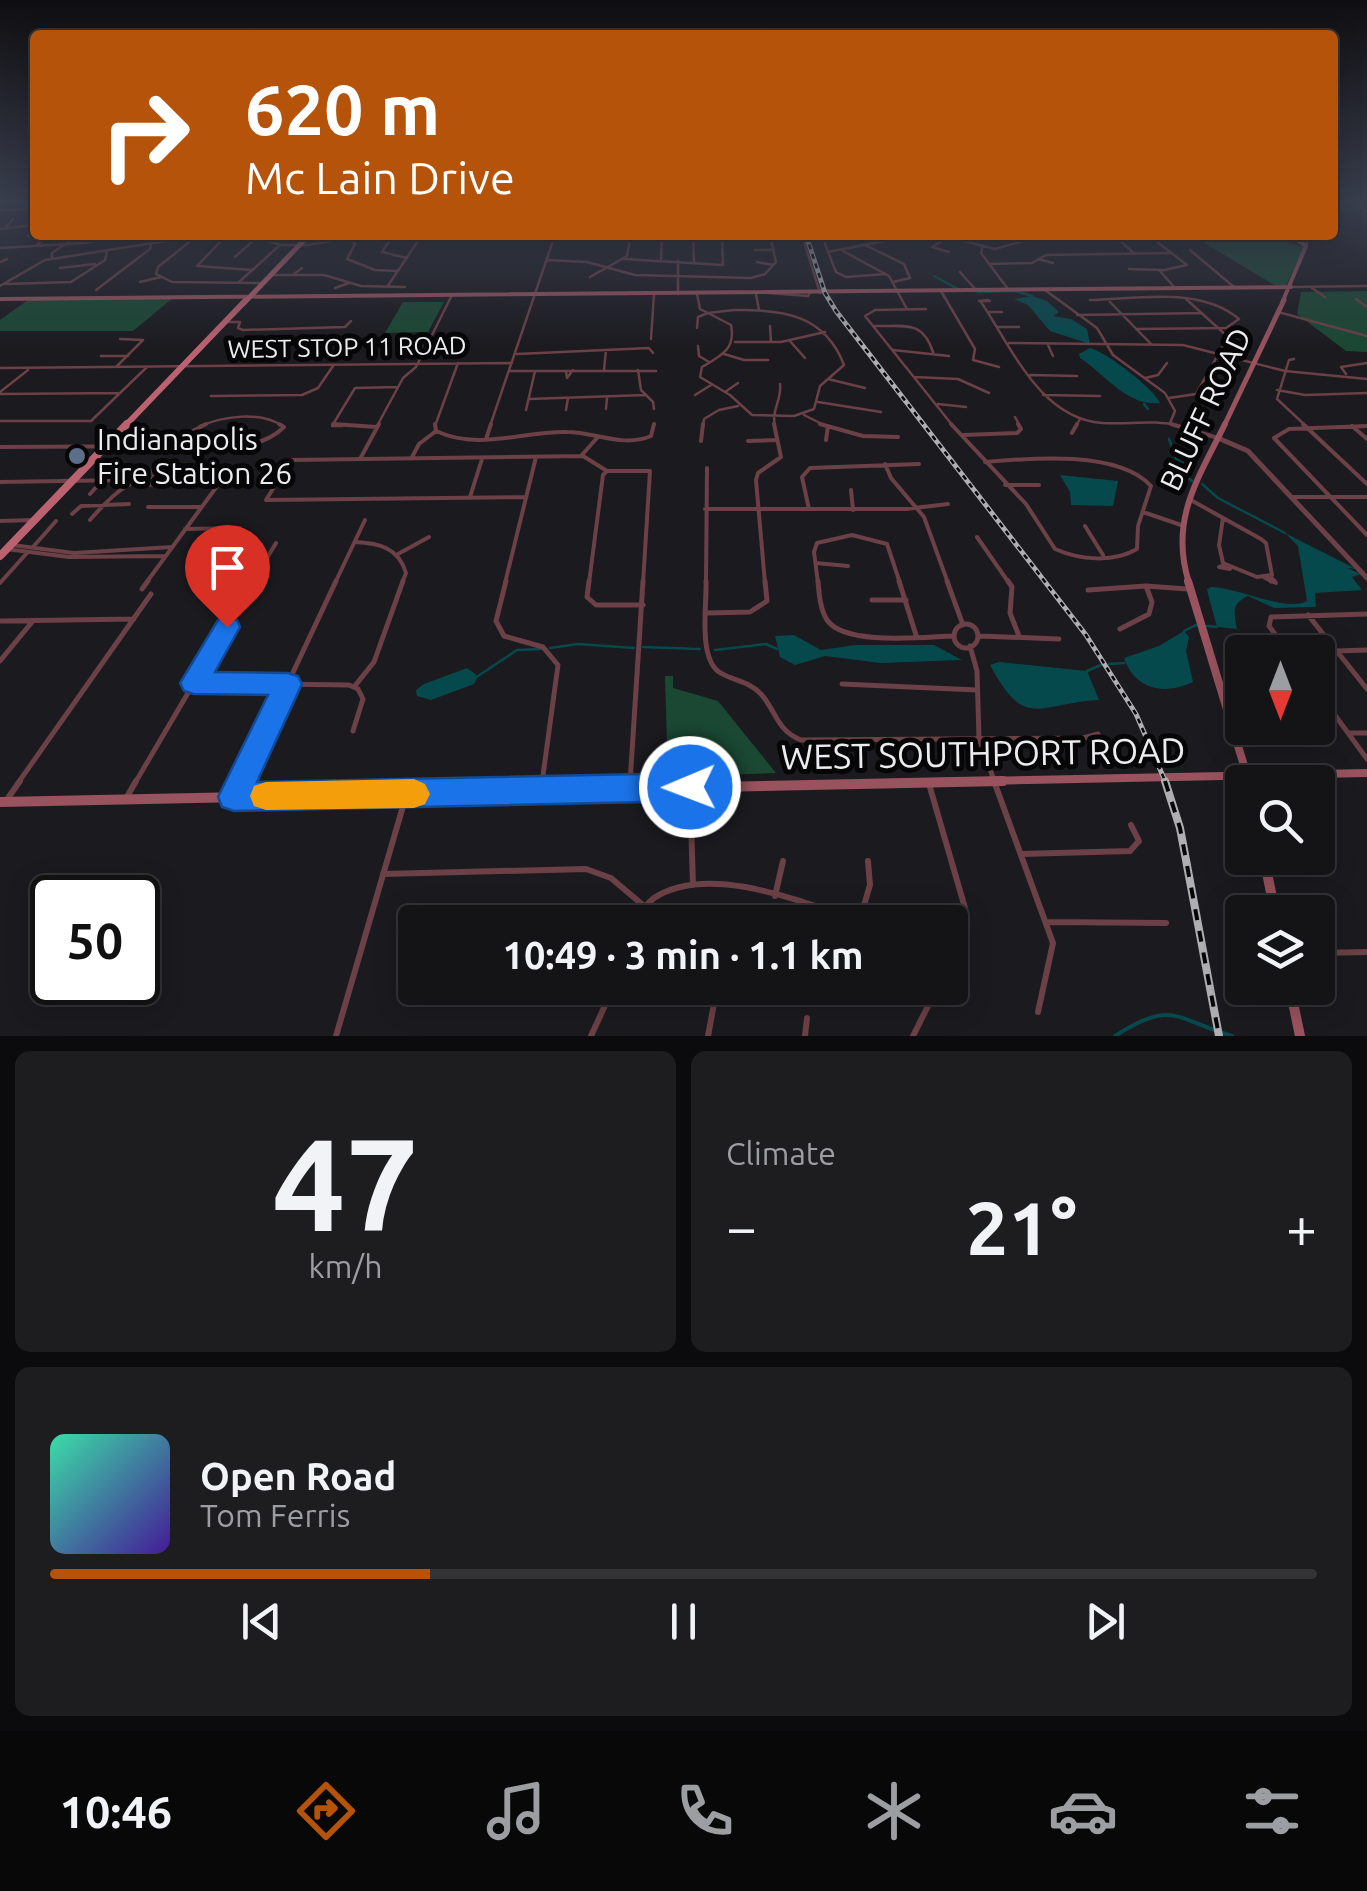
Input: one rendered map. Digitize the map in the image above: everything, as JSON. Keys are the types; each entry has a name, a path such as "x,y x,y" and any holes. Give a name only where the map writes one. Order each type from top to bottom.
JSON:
{"main road":[{"path":"5,550 292,252"},
{"name":"BLUFF ROAD","path":"1244,765 1190,590 1181,555 1181,524 1304,252"},
{"path":"0,299 790,295 1291,287"},
{"name":"WEST SOUTHPORT ROAD","path":"1335,775 1367,773"},
{"name":"WEST SOUTHPORT ROAD","path":"2,802 994,780 1225,779"},
{"path":"1293,1005 1299,1032"}],"street":[{"path":"52,258 53,252"},
{"path":"2,285 30,266 52,258 96,252"},
{"path":"2,285 71,282 100,264 106,252"},
{"path":"96,290 147,252"},
{"path":"161,278 155,271 177,252"},
{"path":"208,252 197,262 202,269 252,270"},
{"path":"235,257 240,252"},
{"path":"239,282 272,252"},
{"path":"351,252 348,260 376,270 398,271"},
{"path":"383,252 407,258"},
{"path":"387,287 411,252"},
{"path":"486,439 550,252"},
{"path":"624,259 626,252"},
{"path":"661,252 661,261"},
{"path":"694,252 694,262"},
{"path":"590,277 624,259 723,265 724,252"},
{"path":"774,252 774,265"},
{"path":"807,252 820,293"},
{"path":"828,252 836,272 845,279 887,274"},
{"path":"846,252 887,274 907,309"},
{"path":"881,252 904,264 910,278 894,282"},
{"path":"981,252 1009,290"},
{"path":"1193,252 1234,288"},
{"path":"989,264 1028,264 1046,255 1172,253 1189,268 1129,268"},
{"path":"582,261 589,254"},
{"path":"0,262 7,259"},
{"path":"1038,259 1053,264"},
{"path":"547,260 582,261 635,276 756,277 774,265"},
{"path":"678,261 678,294"},
{"path":"758,262 774,265"},
{"path":"60,268 100,264"},
{"path":"294,274 302,268"},
{"path":"1162,270 1162,276 1176,288"},
{"path":"960,272 977,291"},
{"path":"270,275 324,274 350,283 405,286"},
{"path":"140,282 161,278 178,282 262,282"},
{"path":"336,288 350,283"},
{"path":"1291,287 1367,286"},
{"path":"1310,287 1325,297"},
{"path":"1046,290 1097,328 1106,346 1169,398 1174,411 1170,423"},
{"path":"941,291 975,349 974,360 999,367"},
{"path":"360,459 398,387 418,364 452,294"},
{"path":"652,338 654,294"},
{"path":"697,294 698,307 731,324 734,342 699,374 738,406 752,415 804,415 872,438 898,436"},
{"path":"756,294 760,310"},
{"path":"1212,303 1216,298"},
{"path":"1169,398 1196,394 1228,337 1186,299"},
{"path":"1090,300 1186,299 1212,303 1233,311 1240,319 1236,325 1220,328 1136,329"},
{"path":"1356,299 1367,307"},
{"path":"1108,300 1152,345"},
{"path":"981,302 1043,395 1056,408 1080,419 1112,424 1170,423 1248,451 1367,578"},
{"path":"798,315 805,309"},
{"path":"926,309 866,313 974,449 985,462 1005,485 1027,506 1048,543 1061,552 1103,555 1132,553 1138,547 1150,486 1142,474 1102,463 985,462"},
{"path":"697,328 698,316 708,313 760,310 798,315 815,322 844,361 842,368 820,386 818,402 804,415"},
{"path":"988,312 1002,312"},
{"path":"1278,312 1367,336"},
{"path":"1077,315 1202,313"},
{"path":"224,322 240,322 238,328 243,330 283,330 338,329 351,321"},
{"path":"770,326 770,342"},
{"path":"873,326 920,328 927,333 934,352"},
{"path":"998,327 1019,327"},
{"path":"734,342 789,340 824,332"},
{"path":"116,367 143,340 120,339"},
{"path":"789,340 805,358"},
{"path":"1009,343 1183,345 1285,371 1367,379"},
{"path":"1048,344 1053,356"},
{"path":"698,346 699,356 709,362"},
{"path":"517,354 606,348 649,348 654,353"},
{"path":"604,370 606,348"},
{"path":"892,350 950,356"},
{"path":"724,354 744,360 768,360"},
{"path":"101,356 128,356"},
{"path":"1294,359 1289,360 1277,390 1278,400 1367,484"},
{"name":"WEST STOP 11 ROAD","path":"182,366 512,362"},
{"path":"436,431 434,420 458,363"},
{"path":"1145,378 1158,375 1167,363"},
{"path":"1346,374 1341,367 1345,364 1367,363"},
{"path":"211,396 303,395 317,389 334,364"},
{"path":"1,368 182,366"},
{"path":"0,422 91,421 147,367"},
{"path":"0,392 30,368"},
{"path":"509,372 566,370 565,376 570,378 574,370 656,371"},
{"path":"638,370 638,382 654,408"},
{"path":"526,410 535,371"},
{"path":"914,376 950,377 989,393"},
{"path":"1030,376 1076,376"},
{"path":"828,379 864,388"},
{"path":"725,392 738,383"},
{"path":"707,612 750,612 767,601 756,477 780,459 773,417 780,384"},
{"path":"695,395 711,385"},
{"path":"377,428 332,426 355,388 398,387"},
{"path":"1277,390 1309,395 1367,393"},
{"path":"0,392 120,392"},
{"path":"529,398 646,395"},
{"path":"1043,395 1100,396"},
{"path":"566,410 568,398"},
{"path":"606,409 607,398"},
{"path":"818,402 881,412"},
{"path":"938,404 966,407"},
{"path":"701,441 702,424 709,415 738,406"},
{"path":"963,435 1018,433 1021,429 1015,417"},
{"path":"1072,433 1080,419"},
{"path":"0,447 222,446 268,441 283,429 277,420 219,420 196,428 178,446"},
{"path":"436,431 451,438 575,433 642,440 653,433 654,424"},
{"path":"1112,424 1120,433"},
{"path":"826,440 828,426"},
{"path":"1352,426 1367,439"},
{"path":"1367,426 1307,428 1278,432 1274,438 1367,535"},
{"path":"411,459 418,444 436,431"},
{"path":"581,456 598,438"},
{"path":"748,440 777,440"},
{"path":"526,497 266,500 291,460 581,456 607,471 650,471 630,788"},
{"path":"536,457 496,621 503,635 538,644 557,662 541,790"},
{"path":"470,497 482,458"},
{"path":"90,494 117,464"},
{"path":"158,464 141,485 170,484"},
{"path":"885,464 890,478 925,518 963,626 980,636 1060,640"},
{"path":"808,509 802,478 807,469 919,464"},
{"path":"707,468 708,658 713,668 755,688 786,735 802,740 980,740 1083,738 1098,734"},
{"path":"607,471 603,475 587,598 598,605 643,605"},
{"path":"0,482 126,480 170,474"},
{"path":"142,589 226,474"},
{"path":"90,520 126,480"},
{"path":"1005,485 1039,485"},
{"path":"851,490 854,510"},
{"path":"1292,497 1367,497"},
{"path":"1189,499 1223,518 1268,545 1273,571 1268,577 1227,567 1219,545 1223,518"},
{"path":"72,514 80,506 129,504"},
{"path":"705,509 854,510 948,504"},
{"path":"148,507 201,507"},
{"path":"1143,512 1181,524"},
{"path":"0,520 34,520"},
{"path":"234,797 365,520"},
{"path":"0,583 56,521"},
{"path":"1085,526 1103,555"},
{"path":"185,529 240,528"},
{"path":"916,636 892,550 884,542 867,536 833,536 818,542 814,549 826,617 836,630 853,635 916,636 952,636 970,646 978,644 980,636"},
{"path":"398,554 429,537"},
{"path":"977,537 1012,587 1010,613 1018,636"},
{"path":"194,683 354,686 374,664 405,582 406,566 398,554 376,543 355,542"},
{"path":"126,799 276,543"},
{"path":"5,550 74,553 172,547"},
{"path":"30,550 69,557 166,556"},
{"path":"816,563 848,566"},
{"path":"1120,629 1149,614 1152,599 1146,586"},
{"path":"1088,590 1146,586 1190,590"},
{"path":"2,802 151,594"},
{"path":"872,600 906,600"},
{"path":"1277,635 1268,620 1278,616 1367,614"},
{"path":"1308,615 1367,689"},
{"path":"0,621 134,619"},
{"path":"0,661 34,621"},
{"path":"952,636 954,628 963,626"},
{"path":"970,646 978,671 980,740 1046,922 1054,958 1039,998 1038,1012"},
{"path":"1336,651 1367,650"},
{"path":"842,684 977,690"},
{"path":"353,731 363,702 354,686"},
{"path":"1335,716 1367,759"},
{"path":"1348,734 1367,733"},
{"path":"929,782 964,905"},
{"path":"690,787 693,885"},
{"path":"336,1036 407,794"},
{"path":"1021,854 1130,851 1139,841 1131,825"},
{"path":"865,905 870,885 868,861"},
{"path":"775,896 783,862"},
{"path":"383,874 586,870 610,878 643,905"},
{"path":"645,905 662,891 693,885 746,888 804,905"},
{"path":"1046,922 1166,923"},
{"path":"1335,953 1367,952"},
{"path":"591,1036 606,1005"},
{"path":"708,1036 714,1005"},
{"path":"913,1036 928,1005"},
{"path":"805,1036 807,1018"}],"green space":[{"path":"1220,252 1302,252 1286,286 1274,285"},
{"path":"1367,291 1367,352 1346,351 1297,314 1301,292"},
{"path":"174,297 133,331 0,331 0,320 28,300"},
{"path":"403,302 444,302 428,332 385,333"},
{"path":"665,676 673,676 673,688 718,701 776,773 668,777"}],"water":[{"path":"1032,296 1047,301 1059,312 1053,316 1071,319 1087,329 1090,344 1050,331 1028,305 1014,299"},
{"path":"1090,348 1128,371 1160,403 1137,400 1117,388 1080,358 1079,354"},
{"path":"1060,475 1118,481 1113,506 1071,505 1070,492"},
{"path":"1285,533 1356,569 1347,568 1361,574 1352,577 1362,590 1315,593 1316,607 1274,608 1248,596 1235,609 1237,629 1217,627 1207,589 1211,587 1287,604 1307,601 1298,546"},
{"path":"1184,631 1189,637 1186,651 1193,682 1161,689 1135,677 1124,658 1159,646"},
{"path":"794,635 821,650 856,645 934,645 962,660 881,663 825,656 795,665 780,657 775,636"},
{"path":"999,662 1087,671 1099,700 1035,709 1024,706 1002,686 990,665"},
{"path":"467,668 478,676 474,684 431,700 417,696 416,690 424,684"}],"waterway":[{"path":"934,276 958,289"},
{"path":"978,292 1015,291 1032,296"},
{"path":"1144,404 1148,409"},
{"path":"1169,439 1176,459 1184,464 1183,474 1192,481"},
{"path":"1202,484 1218,498 1285,533"},
{"path":"1184,631 1196,625"},
{"path":"1207,626 1217,627"},
{"path":"550,648 578,644 634,648"},
{"path":"715,650 766,644 777,649"},
{"path":"643,647 700,649"},
{"path":"478,676 517,650 542,649"},
{"path":"1109,664 1124,663"},
{"path":"1087,671 1103,664"},
{"path":"1115,1036 1162,1015 1232,1036"}],"railway":[{"path":"812,252 825,293 836,311 1086,635 1136,714 1166,783"},
{"path":"1165,781 1180,828 1219,1036"}],"slow traffic":[{"path":"266,796 414,794"}],"place":[{"name":"Indianapolis Fire Station 26","path":"77,456"}],"route":[{"path":"227,627 194,683 288,684 234,797 690,787"}]}
